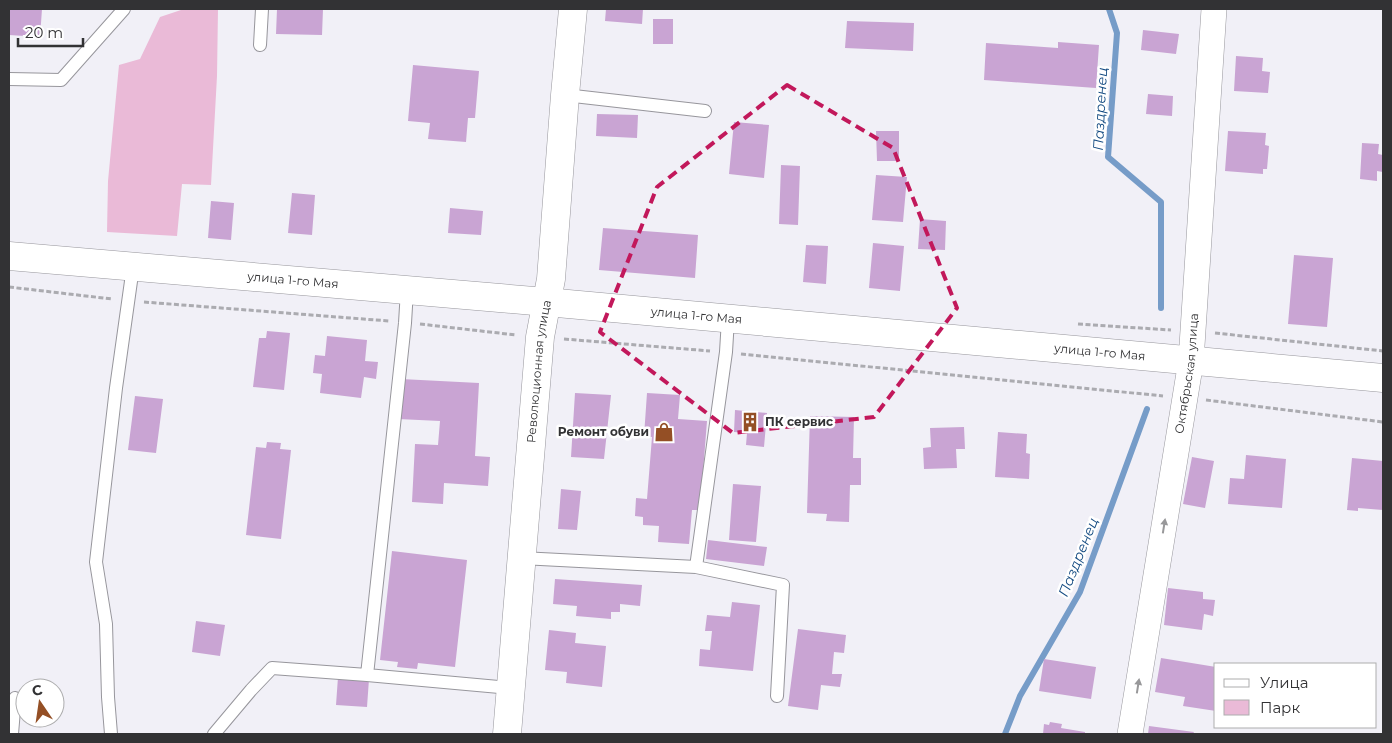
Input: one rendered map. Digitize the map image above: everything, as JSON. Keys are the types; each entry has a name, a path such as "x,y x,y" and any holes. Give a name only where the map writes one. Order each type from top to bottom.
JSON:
{"main road":[{"name":"Революционная улица","path":"507,734 540,337 551,279 573,9"},
{"name":"улица 1-го Мая","path":"9,256 546,302 1383,378"}],"street":[{"name":"Октябрьская улица","path":"1130,734 1191,361 1214,9"}],"lane":[{"path":"9,79 61,80 124,9"},
{"path":"260,45 262,9"},
{"path":"565,95 705,111"},
{"path":"111,734 106,624 96,562 115,397 133,267"},
{"path":"366,675 405,323 407,290"},
{"path":"696,567 726,352 728,319"},
{"path":"521,558 696,567 783,585 777,696"},
{"path":"214,734 250,690 272,668 511,688"},
{"path":"12,734 15,698"}],"path":[{"path":"9,287 129,301 405,323 540,337 726,352 1185,398 1383,422"}],"highlighted area":[{"path":"787,85 893,148 957,308 874,417 733,433 600,332 657,187"}],"green space":[{"path":"184,9 218,9 217,76 211,185 182,184 177,236 107,232 108,181 119,65 140,59 160,17"}],"building":[{"path":"9,9 42,9 40,37 9,35"},
{"path":"277,9 323,9 322,35 276,34"},
{"path":"606,9 643,9 642,24 605,21"},
{"path":"653,19 673,19 673,44 653,44"},
{"path":"847,21 914,23 913,51 845,48"},
{"path":"1143,30 1179,34 1176,54 1141,50"},
{"path":"1058,42 1099,45 1096,88 984,80 986,43 1058,48"},
{"path":"1236,56 1263,58 1262,71 1270,72 1268,93 1234,91"},
{"path":"413,65 479,71 475,118 468,118 466,142 428,139 430,123 408,121"},
{"path":"1148,94 1173,96 1172,116 1146,114"},
{"path":"597,114 638,115 637,138 596,136"},
{"path":"734,122 769,125 764,178 729,174"},
{"path":"876,131 899,131 899,161 877,161"},
{"path":"1228,131 1266,133 1265,145 1269,146 1267,169 1263,169 1263,174 1225,171"},
{"path":"1362,143 1379,144 1378,154 1383,155 1383,172 1377,171 1377,181 1360,179"},
{"path":"781,165 800,166 798,225 779,224"},
{"path":"876,175 907,177 903,222 872,220"},
{"path":"292,193 315,195 312,235 288,233"},
{"path":"211,201 234,203 231,240 208,238"},
{"path":"450,208 483,211 481,235 448,233"},
{"path":"920,219 946,221 945,250 918,249"},
{"path":"603,228 698,235 695,278 599,270"},
{"path":"873,243 904,246 900,291 869,288"},
{"path":"806,245 828,246 826,284 803,282"},
{"path":"1294,255 1333,258 1327,327 1288,324"},
{"path":"267,331 290,333 284,390 253,387 259,338 266,338"},
{"path":"327,336 367,340 365,361 378,362 376,379 364,377 361,398 320,393 322,374 313,373 315,355 325,356"},
{"path":"401,379 479,383 475,456 490,457 488,486 444,483 443,504 412,502 415,444 438,445 440,421 398,419"},
{"path":"575,393 611,395 604,459 571,457"},
{"path":"647,393 680,395 678,419 707,421 700,510 692,510 689,544 658,542 659,526 643,525 643,517 635,516 636,498 647,499 652,437 644,436"},
{"path":"135,396 163,399 156,453 128,450"},
{"name":"ПК сервис","path":"735,410 767,413 764,447 746,445 747,433 734,432"},
{"path":"810,416 854,417 853,458 861,458 861,485 850,485 849,522 826,521 827,514 807,513"},
{"path":"964,427 965,449 956,449 957,468 924,469 923,448 931,447 930,428"},
{"path":"998,432 1027,434 1026,453 1030,454 1029,479 995,477"},
{"path":"267,442 281,443 280,449 291,450 281,539 246,535 256,447 266,448"},
{"path":"1246,455 1286,459 1282,508 1228,504 1230,478 1244,479"},
{"path":"1192,457 1214,461 1205,508 1183,504"},
{"path":"1352,458 1383,461 1383,510 1358,508 1358,511 1347,510"},
{"path":"733,484 761,486 756,542 729,540"},
{"path":"561,489 581,491 577,530 558,529"},
{"path":"708,540 767,547 764,566 706,559"},
{"path":"392,551 467,560 455,667 418,663 417,669 397,667 398,662 380,660"},
{"path":"555,579 642,585 640,606 620,604 620,612 611,612 611,619 576,616 577,606 553,604"},
{"path":"1168,588 1203,592 1203,599 1215,600 1213,616 1204,614 1202,630 1164,625"},
{"path":"732,602 760,605 753,671 699,666 700,649 710,650 712,631 705,631 707,615 730,617"},
{"path":"196,621 225,625 220,656 192,652"},
{"path":"798,629 846,635 844,653 834,652 832,674 842,674 840,687 821,685 818,710 788,706"},
{"path":"549,630 576,633 575,643 606,646 602,687 566,683 567,672 545,670"},
{"path":"1161,658 1214,667 1214,711 1183,706 1185,697 1155,692"},
{"path":"1044,659 1096,667 1091,699 1039,691"},
{"path":"338,677 369,679 367,707 336,705"},
{"path":"1050,722 1062,724 1061,728 1085,732 1085,734 1043,734 1044,724 1049,725"},
{"path":"1149,726 1194,732 1193,734 1148,734"}],"waterway":[{"name":"Паздренец","path":"1109,9 1117,33 1108,157 1161,202 1161,308"},
{"name":"Паздренец","path":"1005,734 1020,696 1080,592 1147,409"}],"place":[{"name":"ПК сервис","path":"750,422"},
{"name":"Ремонт обуви","path":"664,432"}]}
